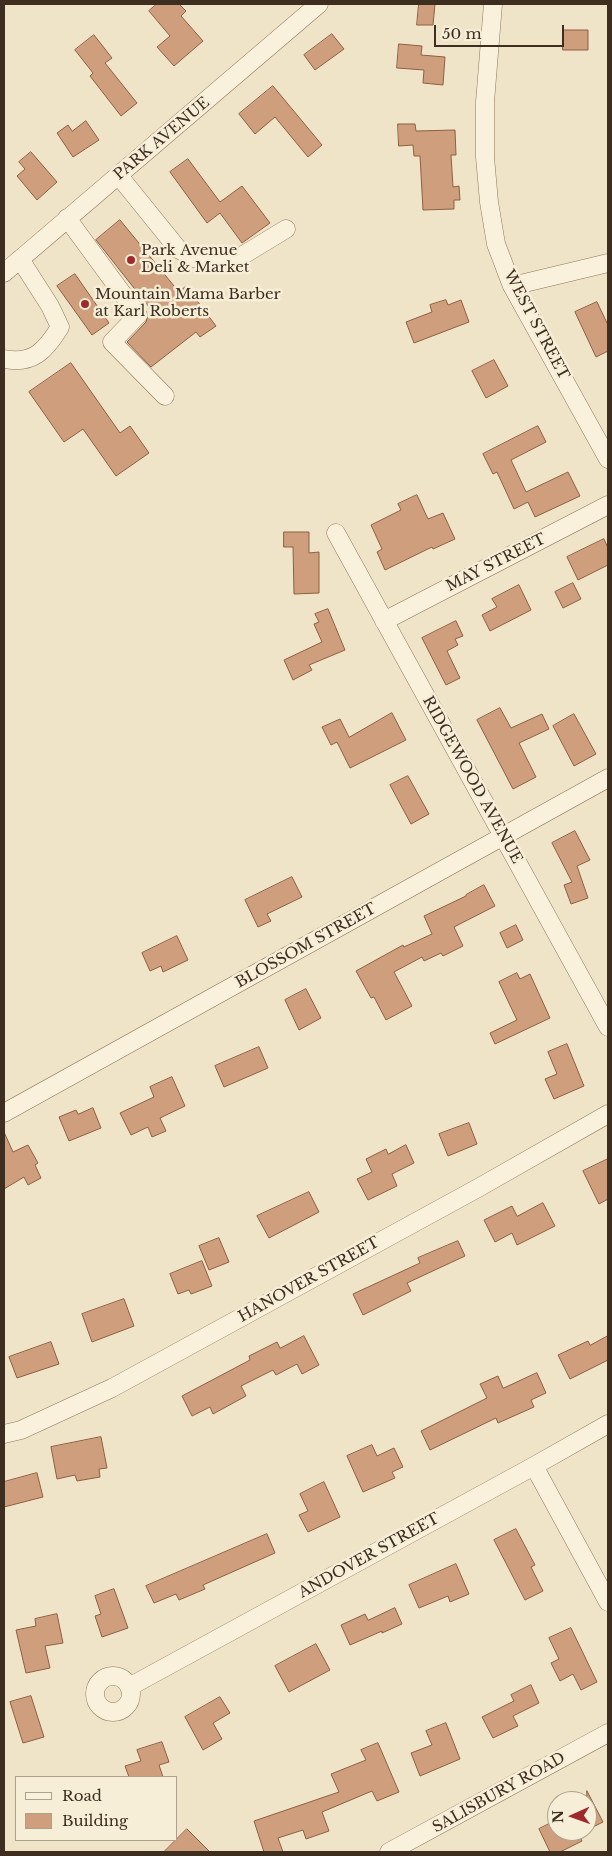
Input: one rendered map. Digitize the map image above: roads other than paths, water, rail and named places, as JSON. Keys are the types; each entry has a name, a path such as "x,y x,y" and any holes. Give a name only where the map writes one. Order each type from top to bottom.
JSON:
{"street":[{"name":"PARK AVENUE","path":"4,273 320,4"},
{"name":"WEST STREET","path":"493,4 485,102 485,157 488,202 496,244 512,286 608,459"},
{"path":"119,176 178,249 194,258 218,261 240,257 286,228"},
{"path":"68,218 138,315 112,342 165,396"},
{"path":"4,359 34,358 49,345 60,326 50,306 20,259"},
{"path":"512,286 608,263"},
{"name":"MAY STREET","path":"384,621 608,505"},
{"name":"RIDGEWOOD AVENUE","path":"336,533 608,1027"},
{"name":"BLOSSOM STREET","path":"4,1113 503,838 608,778"},
{"name":"HANOVER STREET","path":"4,1434 21,1430 112,1388 478,1188 608,1114"},
{"name":"ANDOVER STREET","path":"129,1687 608,1424"},
{"path":"534,1466 608,1602"},
{"name":"SALISBURY ROAD","path":"389,1852 608,1733"}],"place":[{"name":"Park Avenue Deli & Market","path":"131,260"},
{"name":"Mountain Mama Barber at Karl Roberts","path":"85,304"}]}
